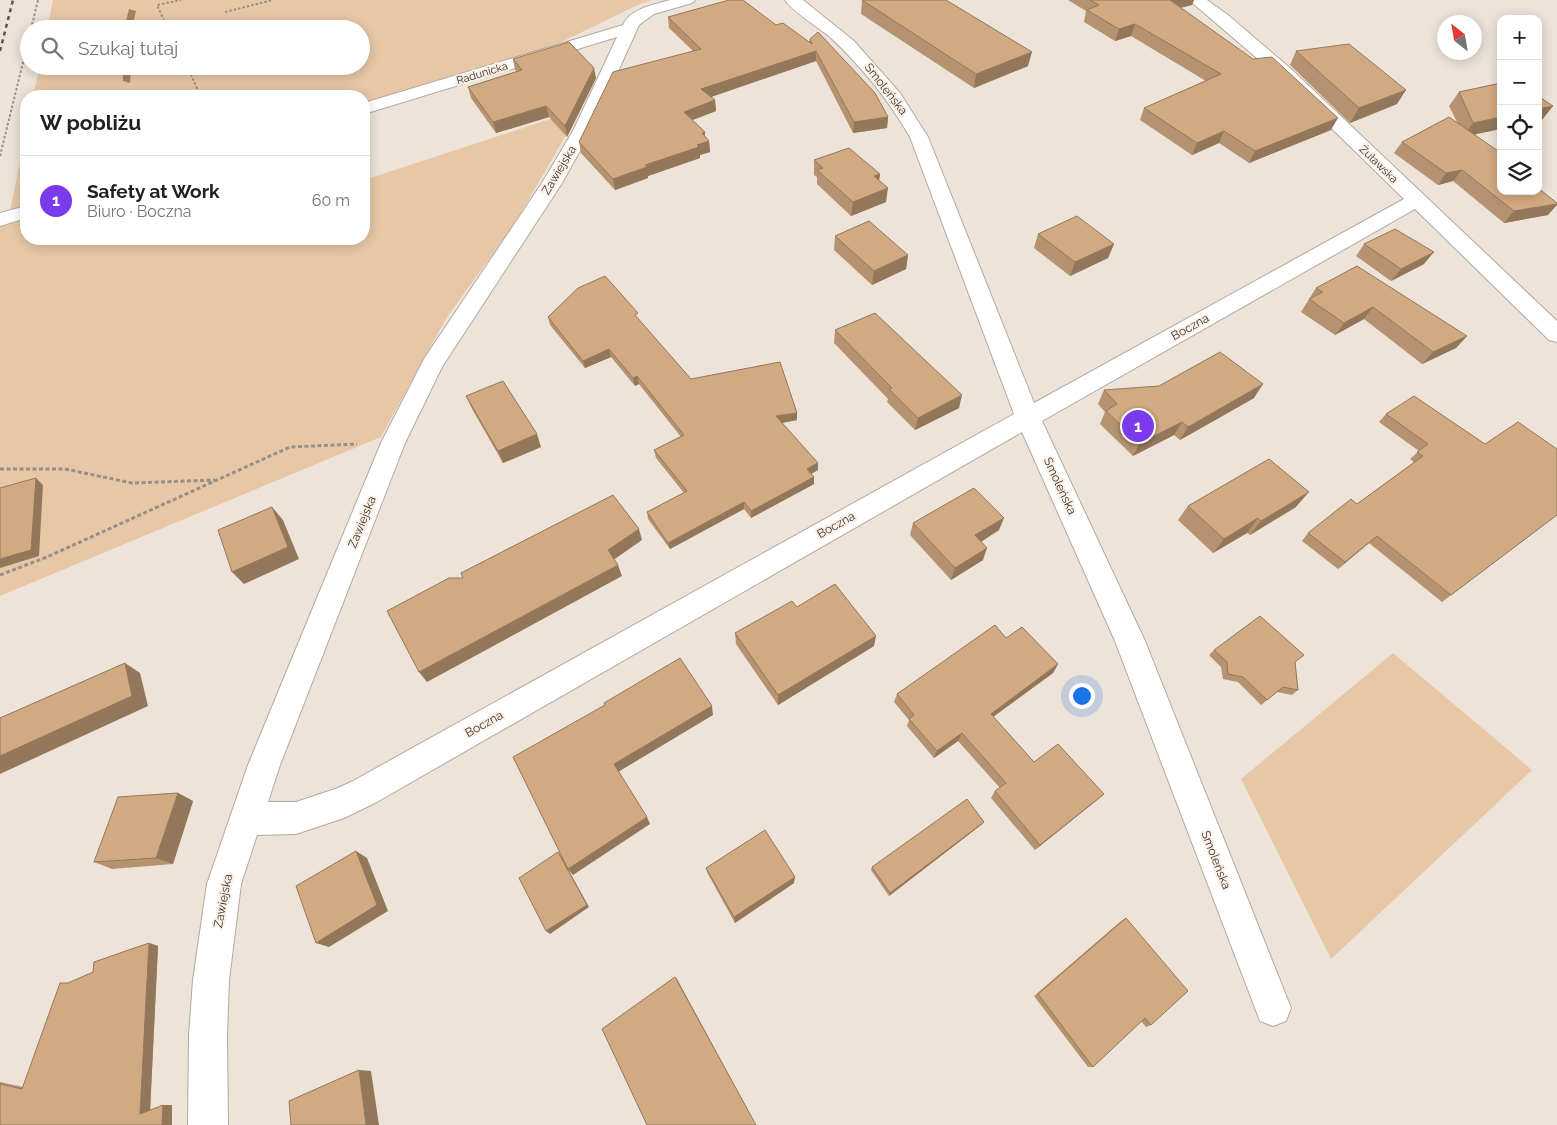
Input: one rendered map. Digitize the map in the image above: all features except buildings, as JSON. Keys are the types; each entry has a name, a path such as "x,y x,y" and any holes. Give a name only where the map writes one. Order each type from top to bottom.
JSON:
{"street":[{"name":"Zawiejska","path":"208,1125 208,1036 216,931 224,884 292,694 392,443 432,365 552,183 578,138 628,28 632,22 648,11 687,0"},
{"name":"Smoleńska","path":"793,0 831,28 862,59 904,111 920,140 1028,417 1130,640 1273,1008"},
{"name":"Żuławska","path":"1197,0 1222,18 1285,73 1557,334"},
{"name":"Radunicka","path":"370,107 628,28"},
{"name":"Boczna","path":"246,819 296,818 320,811 357,795 1417,200"},
{"path":"0,220 20,214"}],"path":[{"path":"33,20 38,0"},
{"path":"164,20 157,6 181,0"},
{"path":"225,12 273,0"},
{"path":"0,156 20,75"},
{"path":"190,75 198,90"},
{"path":"0,575 30,564 290,448 392,443"},
{"path":"0,469 65,470 132,483 218,480"},
{"path":"30,559 30,564"}],"shaded area":[{"path":"53,0 652,0 555,45 370,102 370,90 34,90 38,75 370,75 370,20 49,20"},
{"path":"581,109 514,225 447,317 381,437 0,596 0,227 20,221 20,245 370,245 370,178"},
{"path":"20,162 20,208 10,211"},
{"path":"1393,653 1532,770 1331,959 1241,779"}],"waterway":[{"path":"130,20 132,11"},
{"path":"127,75 127,81"}],"railway":[{"path":"0,51 13,0"}],"place":[{"name":"Safety at Work","path":"1138,426"}]}
